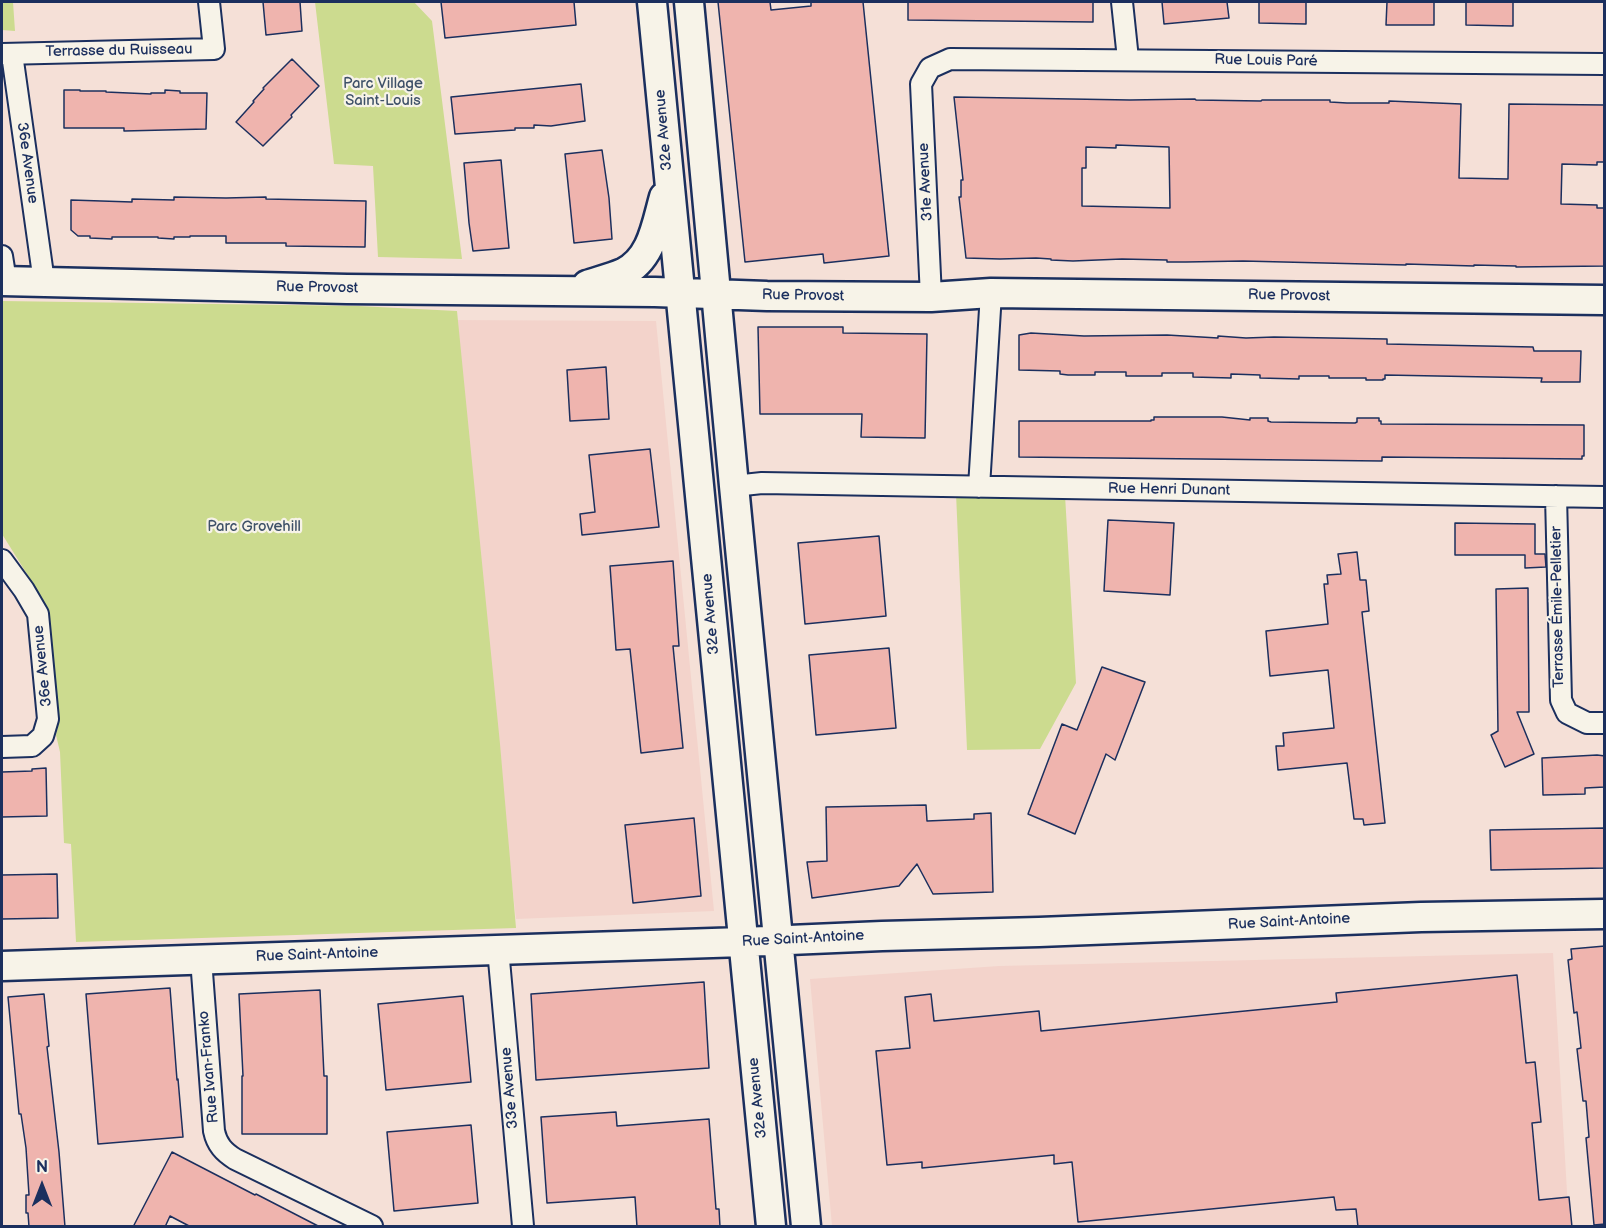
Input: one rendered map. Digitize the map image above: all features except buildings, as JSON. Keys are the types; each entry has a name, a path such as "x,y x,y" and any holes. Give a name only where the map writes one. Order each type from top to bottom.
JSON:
{"street":[{"name":"Terrasse du Ruisseau","path":"7,54 214,49 209,2"},
{"name":"32e Avenue","path":"652,2 771,1227"},
{"path":"689,2 806,1227"},
{"path":"1122,2 1128,59"},
{"name":"36e Avenue","path":"7,54 44,282"},
{"name":"Rue Louis Paré","path":"930,68 950,59 1605,64"},
{"name":"31e Avenue","path":"930,68 921,84 932,297"},
{"path":"571,291 624,272 637,263 650,246 669,181"},
{"name":"Rue Provost","path":"3,273 44,282 346,289 932,297 991,293 1605,300"},
{"path":"979,487 991,293"},
{"name":"Rue Henri Dunant","path":"734,486 762,483 1605,497"},
{"name":"Terrasse Émile-Pelletier","path":"1556,496 1561,700 1567,713 1587,723 1605,723"},
{"name":"36e Avenue","path":"2,560 38,614 48,719 43,736 32,746 2,747"},
{"name":"Rue Saint-Antoine","path":"2,966 1421,917 1605,914"},
{"name":"33e Avenue","path":"498,950 523,1227"},
{"name":"Rue Ivan-Franko","path":"201,959 214,1131 219,1145 236,1159 372,1227"}],"shaded area":[{"path":"448,320 656,321 714,911 516,919"},
{"path":"1553,953 1569,1226 832,1226 810,979 999,966"}],"green space":[{"path":"2,2 13,2 15,31 2,30"},
{"name":"Parc Village Saint-Louis","path":"315,2 414,2 432,21 462,259 378,257 373,166 334,164"},
{"name":"Parc Grovehill","path":"2,301 358,306 457,311 516,928 76,942 71,844 64,843 60,752 56,735 58,717 50,624 45,603 2,534"},
{"path":"956,493 1065,495 1076,683 1040,749 967,750"}]}
